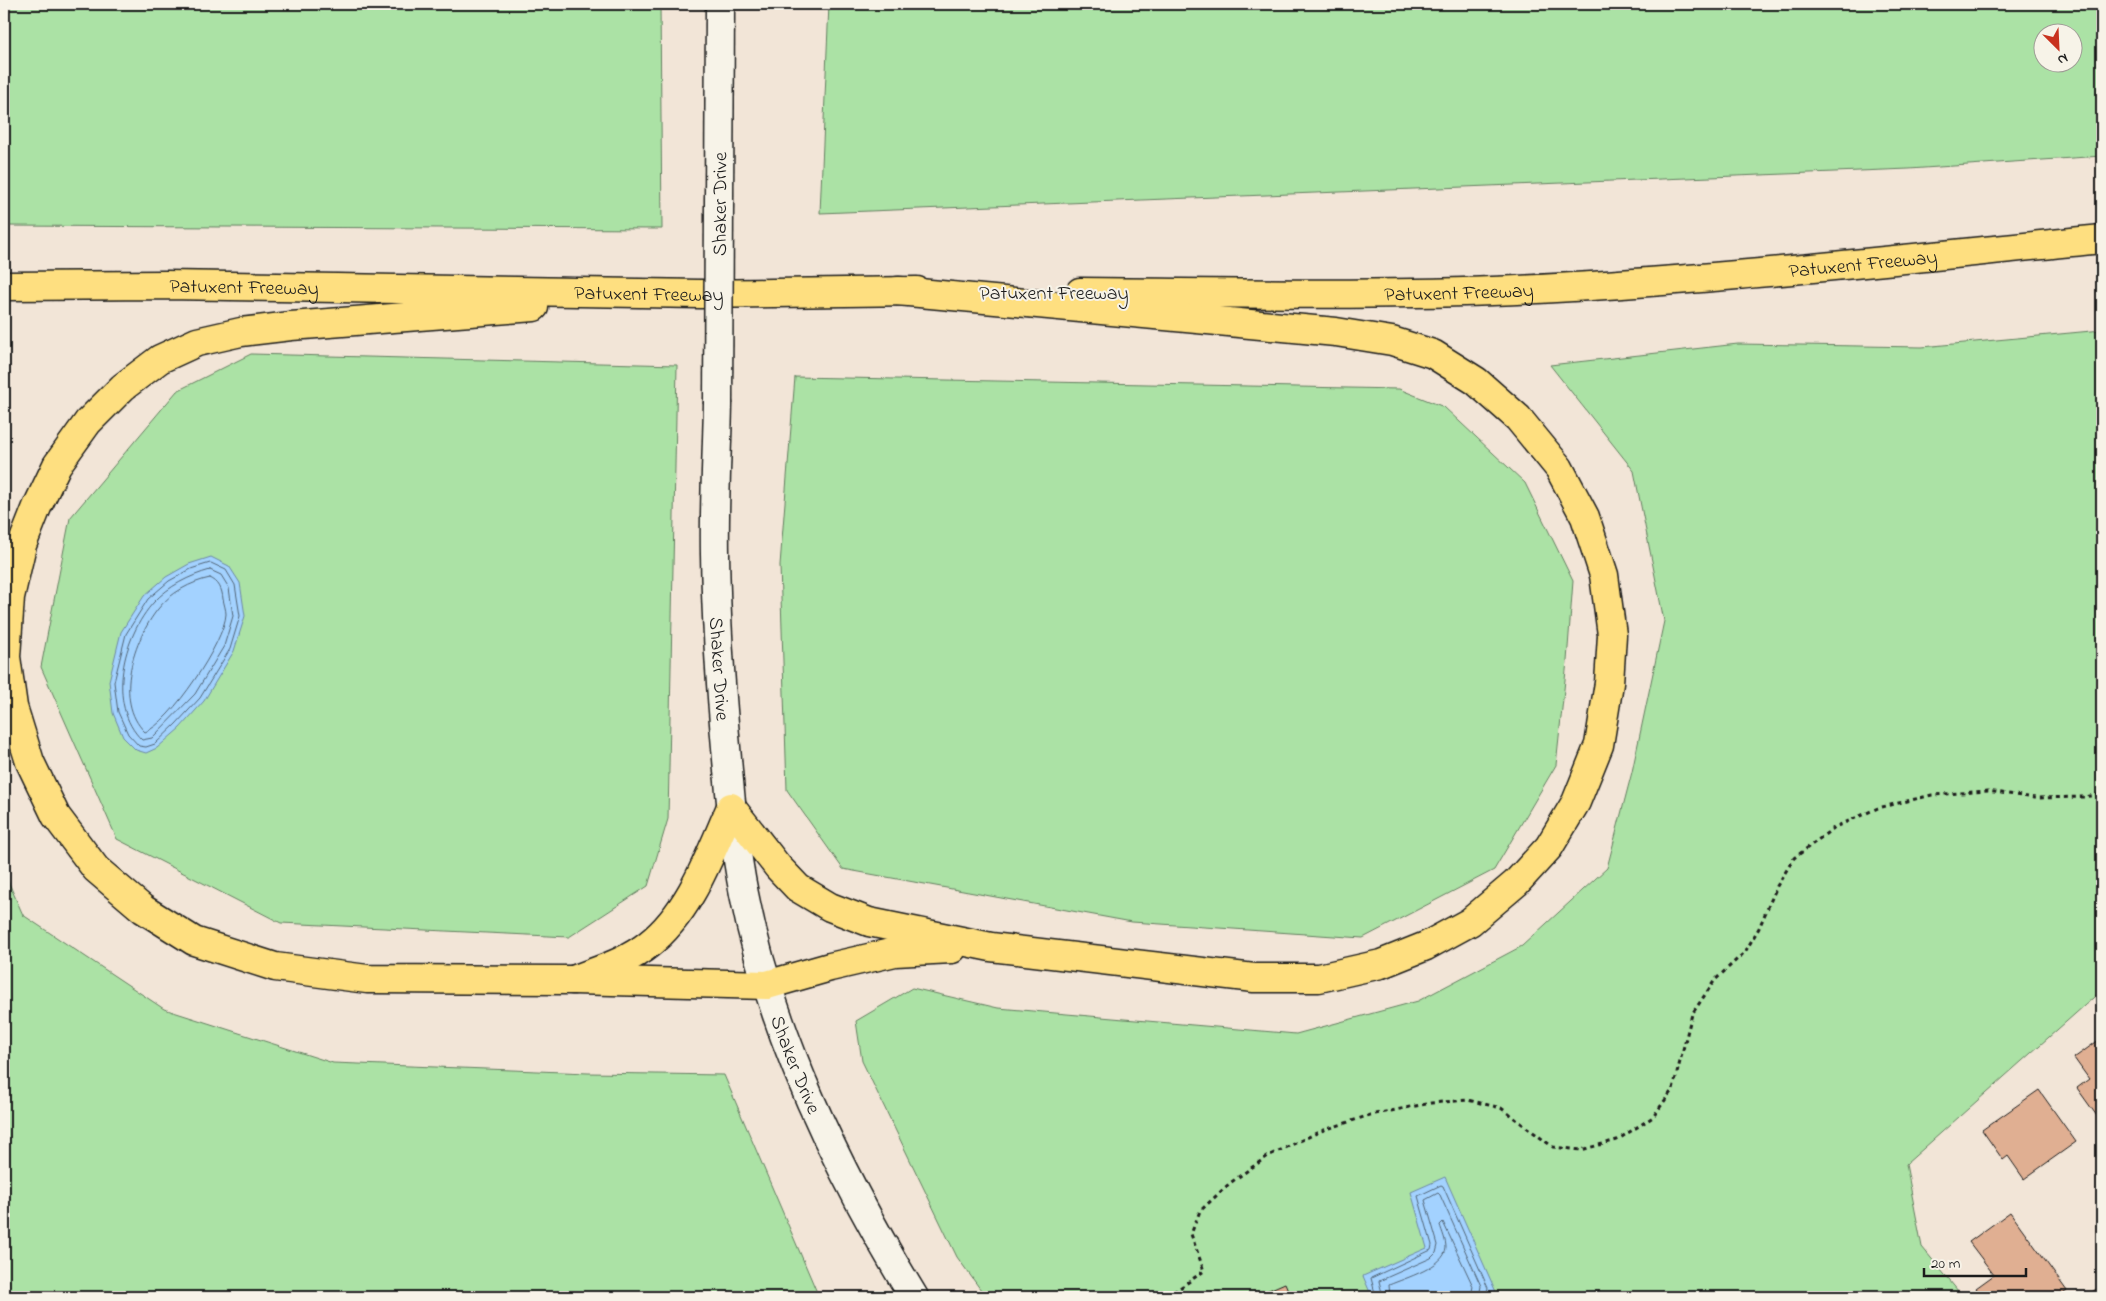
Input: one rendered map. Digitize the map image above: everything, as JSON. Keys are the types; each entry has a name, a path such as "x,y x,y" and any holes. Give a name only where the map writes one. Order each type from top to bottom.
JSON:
{"highway":[{"name":"Patuxent Freeway","path":"4,286 166,285 700,294 898,291 1333,293 1491,291 1648,282 2102,239"},
{"path":"573,980 620,962 648,945 667,927 693,887 731,807 778,867 798,888 830,907 869,922 990,947 1254,978 1319,978 1380,964 1426,946 1470,922 1516,883 1549,847 1576,802 1599,745 1609,683 1612,636 1604,575 1585,517 1559,468 1518,418 1476,381 1433,354 1392,341 1336,332 898,291"},
{"path":"700,294 291,326 241,332 197,342 160,360 123,387 88,422 56,465 22,545 10,597 6,657 13,707 30,762 56,816 90,861 143,908 194,941 275,967 367,979 573,980 767,985 830,967 895,952 990,947"}],"street":[{"name":"Shaker Drive","path":"720,4 718,404 715,553 721,697 731,807 744,894 767,985 795,1061 824,1130 864,1210 914,1297"}],"path":[{"path":"1166,1297 1204,1271 1191,1234 1200,1211 1230,1184 1268,1156 1322,1131 1370,1115 1431,1103 1468,1100 1501,1108 1553,1147 1581,1150 1617,1140 1653,1117 1674,1089 1692,1014 1715,980 1745,952 1759,928 1777,886 1794,858 1835,827 1878,808 1932,795 1988,791 2035,798 2084,797 2102,794"}],"green space":[{"path":"4,4 660,4 662,229 4,226"},
{"path":"829,4 2102,4 2102,156 1909,169 820,213"},
{"path":"2102,330 2102,990 1906,1164 1922,1247 1963,1297 986,1297 957,1257 862,1061 856,1021 912,988 998,1008 1296,1034 1418,1001 1522,946 1607,868 1632,772 1664,621 1634,471 1550,365 1738,344 1922,347"},
{"path":"251,354 677,365 668,819 648,886 569,937 281,923 117,839 41,667 70,518 177,391"},
{"path":"795,377 1399,389 1444,407 1525,483 1573,581 1556,765 1494,870 1363,938 1132,922 843,869 787,790 780,565"},
{"path":"4,872 23,915 164,1009 333,1063 588,1073 724,1075 819,1297 4,1297"}],"water":[{"path":"211,557 229,566 240,583 245,616 234,651 204,701 180,728 157,748 146,753 136,750 123,737 113,713 109,681 121,632 144,596 166,577 189,564"},
{"path":"1445,1177 1496,1292 1485,1297 1372,1297 1363,1276 1427,1248 1411,1192"}],"building":[{"path":"2099,1040 2102,1045 2102,1123 2077,1088 2089,1079 2074,1058"},
{"path":"2039,1090 2076,1142 2024,1179 2008,1156 2003,1160 1982,1130"},
{"path":"2010,1212 2067,1291 2058,1297 1982,1297 1976,1288 1994,1275 1969,1242"},
{"path":"1285,1283 1291,1297 1255,1296"},
{"path":"2102,1285 2102,1297 2085,1297"}]}
